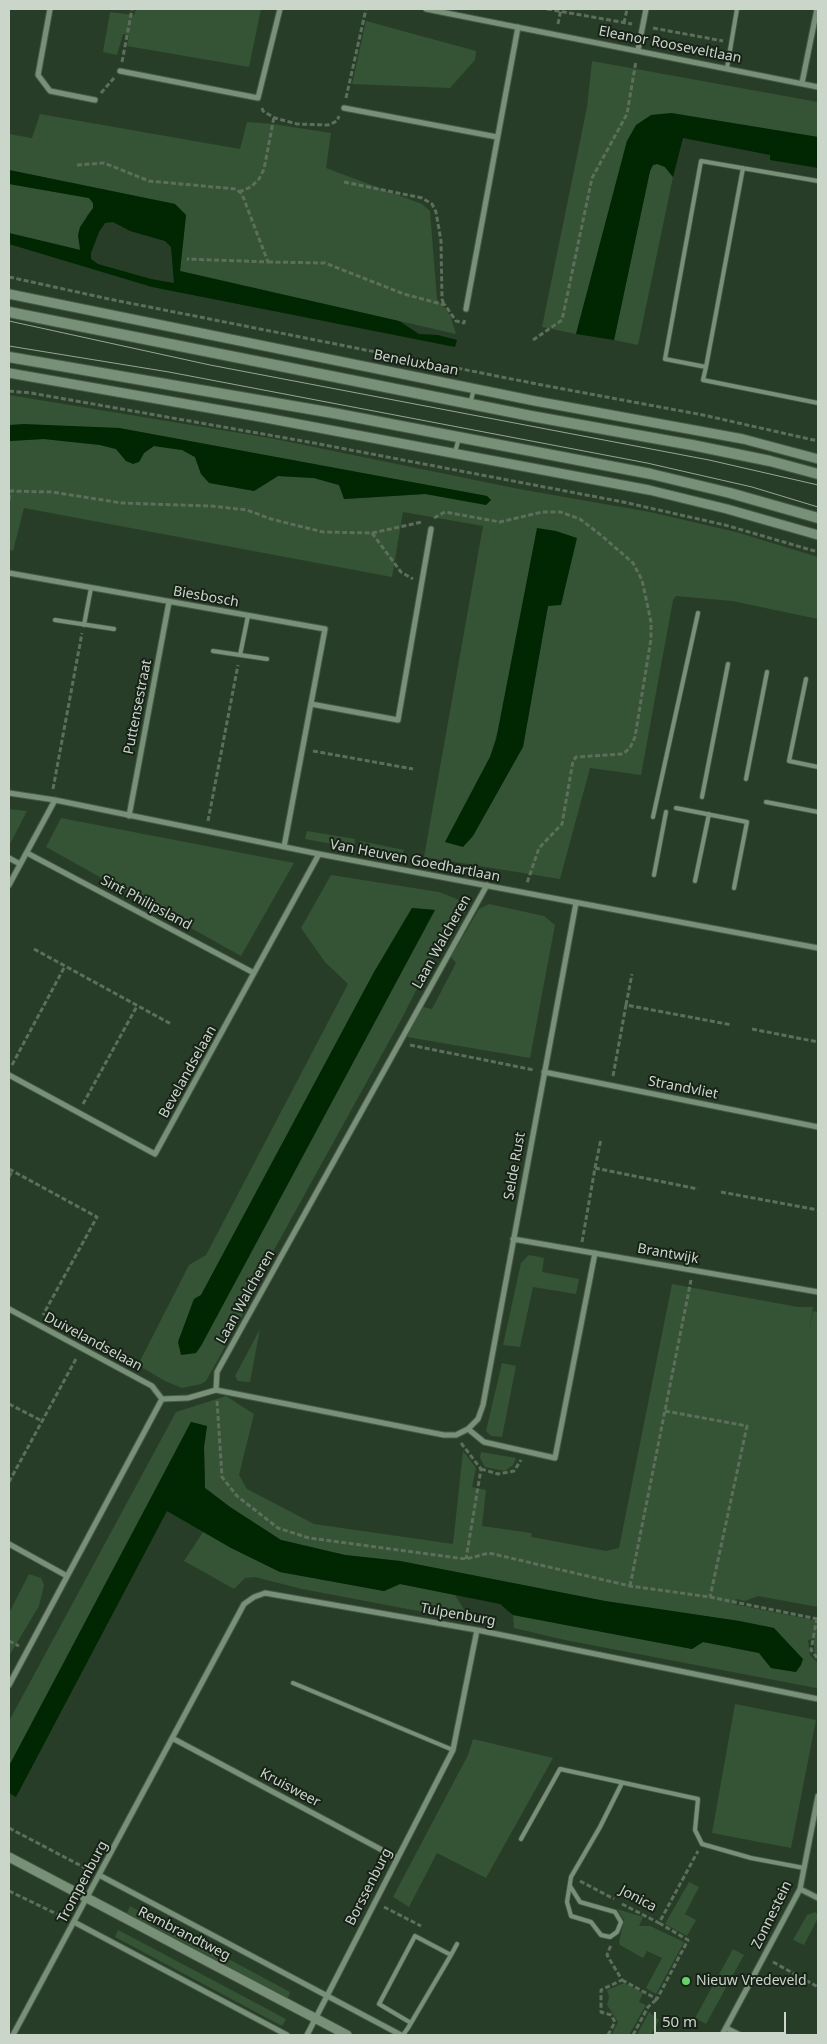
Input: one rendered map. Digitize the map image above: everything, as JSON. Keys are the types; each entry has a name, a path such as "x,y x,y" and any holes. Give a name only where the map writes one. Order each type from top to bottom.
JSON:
{"main road":[{"path":"9,312 470,404 701,446 818,474"},
{"path":"9,356 651,474 730,493 818,518"}],"street":[{"path":"50,9 38,75 50,91 95,100"},
{"path":"120,71 258,98 280,9"},
{"name":"Eleanor Rooseveltlaan","path":"426,9 818,87"},
{"path":"638,50 646,9"},
{"path":"802,83 817,9"},
{"path":"466,309 518,27"},
{"path":"344,108 497,136"},
{"name":"Beneluxbaan","path":"9,294 474,389 743,439 818,459"},
{"path":"9,372 649,490 818,535"},
{"path":"312,704 398,720 431,529"},
{"name":"Biesbosch","path":"9,574 325,629 284,847"},
{"name":"Puttensestraat","path":"129,816 169,602"},
{"name":"Van Heuven Goedhartlaan","path":"9,793 53,800 319,854 818,948"},
{"path":"9,885 53,800"},
{"name":"Sint Philipsland","path":"26,853 254,973"},
{"name":"Bevelandselaan","path":"9,1075 155,1154 319,854"},
{"path":"9,858 20,864"},
{"name":"Laan Walcheren","path":"216,1390 217,1372 487,885"},
{"name":"Selde Rust","path":"456,1435 468,1429 478,1419 483,1404 576,903"},
{"name":"Strandvliet","path":"544,1072 818,1127"},
{"name":"Brantwijk","path":"514,1239 818,1292"},
{"path":"468,1429 484,1442 555,1458 595,1253"},
{"name":"Duivelandselaan","path":"9,1309 152,1386 162,1399"},
{"path":"9,1684 162,1399 188,1398 216,1390 444,1435 456,1435"},
{"path":"9,1544 67,1576"},
{"name":"Tulpenburg","path":"172,1738 244,1604 254,1597 265,1593 477,1630 818,1700"},
{"name":"Borssenburg","path":"307,2035 453,1750 477,1630"},
{"name":"Kruisweer","path":"172,1738 397,1858"},
{"name":"Trompenburg","path":"13,2035 172,1738"},
{"name":"Zonnestein","path":"722,2035 800,1889 818,1796"},
{"name":"Rembrandtweg","path":"9,1857 347,2035"},
{"name":"Rembrandtweg","path":"99,1876 402,2035"},
{"path":"800,1889 818,1898"},
{"path":"74,1922 287,2035"},
{"path":"726,2028 740,2035"}],"lane":[{"path":"727,68 737,9"},
{"path":"706,367 665,359 701,161 818,180"},
{"path":"743,168 704,380 818,402"},
{"path":"470,404 474,389"},
{"path":"455,454 459,438"},
{"path":"84,625 91,588"},
{"path":"654,817 698,613"},
{"path":"240,655 248,616"},
{"path":"56,620 114,629"},
{"path":"213,651 267,659"},
{"path":"702,797 728,664"},
{"path":"746,779 767,672"},
{"path":"806,679 789,761 818,767"},
{"path":"766,802 818,812"},
{"path":"676,808 747,822 734,888"},
{"path":"654,875 666,812"},
{"path":"695,882 709,814"},
{"path":"293,1683 453,1750"},
{"path":"522,1839 560,1769 698,1798 695,1830 702,1844 751,1858 804,1868"},
{"path":"610,1937 601,1935 591,1922 571,1916 567,1902 571,1877 600,1827 622,1783"},
{"name":"Jonica","path":"570,1886 580,1902 615,1912 621,1922 618,1932 610,1937"},
{"path":"411,2022 379,2004 415,1936 450,1955"},
{"path":"402,2035 457,1944"}],"path":[{"path":"95,100 120,71 132,9"},
{"path":"258,98 263,111 274,117 297,124 328,125 337,121 344,108 366,9"},
{"path":"556,34 561,9"},
{"path":"624,23 627,9"},
{"path":"533,340 562,320 592,178 627,114 638,50"},
{"path":"239,192 251,187 259,179 264,169 274,117"},
{"path":"77,165 104,164 149,181 236,189 242,194 268,262"},
{"path":"344,182 422,198 432,204 436,212 442,241 442,299 444,305 456,321 464,323 466,309"},
{"path":"188,258 325,263 404,294 444,305"},
{"name":"Beneluxbaan","path":"9,276 109,299 484,374 702,415 818,441"},
{"path":"9,391 31,393 314,443 623,502 725,525 818,552"},
{"path":"9,500 10,491 52,492 122,503 229,508 247,510 270,519 323,532 372,533 424,521"},
{"path":"431,529 432,519 445,512 500,522 542,512 560,512 580,519 602,536 633,563 642,580 651,622 651,640 635,737 630,748 623,754 583,756 573,760 562,824 539,848 524,893"},
{"path":"372,533 401,572 421,584"},
{"path":"53,800 84,625"},
{"path":"206,831 240,655"},
{"path":"303,749 413,769"},
{"path":"34,949 171,1024"},
{"path":"9,1071 66,966"},
{"path":"612,1085 632,974"},
{"path":"78,1113 137,1006"},
{"path":"626,1006 732,1025"},
{"path":"752,1029 818,1042"},
{"path":"399,1042 544,1072"},
{"path":"580,1251 601,1139"},
{"path":"595,1168 698,1188"},
{"path":"9,1177 10,1170 97,1217 38,1324"},
{"path":"722,1192 818,1210"},
{"path":"630,1586 693,1270"},
{"path":"9,1482 82,1348"},
{"path":"216,1390 222,1477 237,1496 278,1528 309,1538 466,1559 489,1553 630,1586 710,1597 818,1618 811,1650 818,1659"},
{"path":"9,1404 42,1421"},
{"path":"665,1411 747,1426 710,1597"},
{"path":"456,1435 481,1469 498,1474 514,1471 520,1464 525,1451"},
{"path":"466,1559 481,1469"},
{"path":"9,1828 99,1876"},
{"name":"Jonica","path":"584,1873 579,1881 659,1923 702,1844"},
{"path":"9,1892 74,1922"},
{"path":"374,1902 424,1927"},
{"path":"632,2035 648,2007 656,1998 688,1940 659,1923"},
{"path":"610,1937 612,1942 607,1954 622,1980 656,1998"},
{"path":"764,1957 818,1987"},
{"path":"608,2035 615,2022 612,2015 601,2012 602,1990 622,1980"}],"shaded area":[{"path":"136,9 261,9 249,67 127,46 129,35 123,34 117,55 103,52 110,12 134,15"},
{"path":"366,21 476,51 475,60 450,88 352,84"},
{"path":"592,61 818,102 818,137 671,113 627,141 576,334 542,327 587,107"},
{"path":"671,113 818,137 818,168 770,160 770,155 683,138 673,177 665,167 657,164 653,165 650,171 614,340 576,334 627,141 636,125 651,115"},
{"path":"40,114 240,149 247,122 331,133 326,168 422,204 430,211 437,299 450,315 456,334 180,271 186,215 175,204 9,170 9,134 32,138"},
{"path":"657,164 665,167 673,177 638,345 614,340 650,171 653,165"},
{"path":"9,170 175,204 186,215 180,271 399,321 419,334 438,335 457,340 455,347 152,287 9,244 9,233 80,250 78,235 80,227 93,208 93,203 89,198 9,184","holes":["113,222 130,231 165,241 171,247 174,283 151,279 98,264 91,259 91,253 99,232 105,223"]},
{"path":"9,184 89,198 93,203 93,209 87,215 81,250 9,233"},
{"path":"9,395 270,438 519,489 650,512 736,532 818,557 818,619 732,601 676,596 673,600 641,775 590,768 560,879 424,857 483,526 403,512 392,577 24,508 13,551 9,550 9,441 44,439 100,445 116,449 126,461 139,462 144,453 153,446 182,450 195,457 201,474 254,491 278,476 314,478 339,485 345,499 425,494 491,500 487,496 119,428 9,425","holes":["557,532 548,605 523,747 446,841 490,757"]},
{"path":"9,425 119,428 487,496 491,500 486,505 425,494 344,499 339,485 314,478 278,476 254,491 209,483 201,474 195,457 182,450 154,446 144,453 139,462 133,464 126,461 116,449 100,445 44,439 9,441"},
{"path":"537,528 556,531 577,538 561,605 548,606 523,747 473,836 463,847 445,842 490,757 496,740"},
{"path":"9,809 27,811 9,846"},
{"path":"61,818 294,863 241,956 46,847"},
{"path":"307,831 355,839 354,848 305,839"},
{"path":"360,841 404,850 401,857 359,849"},
{"path":"331,875 439,892 462,901 402,1018 274,1250 246,1309 206,1381 182,1388 165,1381 138,1365 189,1265 206,1255 348,984 325,962 301,928","holes":["412,908 434,910 178,1342 194,1299 201,1295 374,973"]},
{"path":"489,904 544,916 555,925 530,1058 407,1037 423,1007 432,1009 456,963 451,957 479,909"},
{"path":"412,908 435,910 201,1346 196,1353 181,1355 178,1342 194,1299 201,1295 374,972"},
{"path":"529,1255 544,1258 542,1272 579,1279 576,1294 533,1287 520,1347 503,1345 521,1263"},
{"path":"672,1284 798,1307 813,1307 809,1331 813,1311 818,1312 818,1607 758,1596 745,1601 736,1599 733,1604 818,1621 818,1656 814,1652 814,1639 808,1640 810,1655 818,1663 818,1687 565,1640 514,1628 513,1615 692,1649 703,1642 759,1653 771,1668 796,1672 774,1628 605,1601 400,1561 345,1555 281,1540 230,1507 205,1488 204,1447 207,1426 191,1422 9,1766 9,1721 176,1412 226,1396 254,1414 239,1475 247,1489 314,1524 453,1544 463,1451 476,1468 472,1487 486,1490 482,1526 531,1533 532,1537 606,1551 619,1548"},
{"path":"260,1329 250,1382 238,1381 235,1376"},
{"path":"502,1363 516,1366 502,1437 491,1436 486,1431"},
{"path":"191,1422 207,1426 204,1447 205,1488 230,1507 281,1540 345,1555 400,1561 605,1601 774,1628 803,1659 801,1665 796,1672 771,1668 759,1653 703,1642 692,1649 513,1615 500,1604 400,1584 384,1591 280,1572 231,1548 167,1511 16,1797 9,1793 9,1766"},
{"path":"481,1452 516,1458 513,1465 505,1471 485,1467 480,1458"},
{"path":"203,1532 280,1572 384,1591 400,1584 455,1595 471,1621 302,1589 255,1577 245,1578 234,1589 184,1561"},
{"path":"29,1574 41,1578 44,1585 39,1606 9,1656 9,1613"},
{"path":"735,1704 816,1720 791,1848 712,1833"},
{"path":"473,1739 553,1758 486,1878 437,1853 409,1907 393,1897 468,1755"},
{"path":"689,1882 699,1887 685,1914 696,1920 687,1936 665,1924"},
{"path":"130,1906 290,1992 288,1998 127,1913"},
{"path":"617,1909 643,1917 639,1926 650,1926 684,1942 656,1994 646,1988 662,1958 647,1951 643,1958 620,1945 624,1920"},
{"path":"815,1912 818,1914 818,1918 804,1945 793,1940 807,1915"},
{"path":"118,1930 286,2019 282,2026 115,1937"},
{"path":"733,1949 744,1955 706,2024 695,2018"},
{"path":"624,1983 643,1993 639,2002 646,2005 629,2035 615,2035 612,2034 618,2022 607,2005 609,1997 607,1990"},
{"path":"649,2012 659,2020 651,2035 637,2035"}],"tram line":[{"path":"9,321 210,365 709,460 818,485"},
{"path":"9,346 169,372 647,463 752,487 818,507"}],"place":[{"name":"Nieuw Vredeveld","path":"686,1981"}]}
